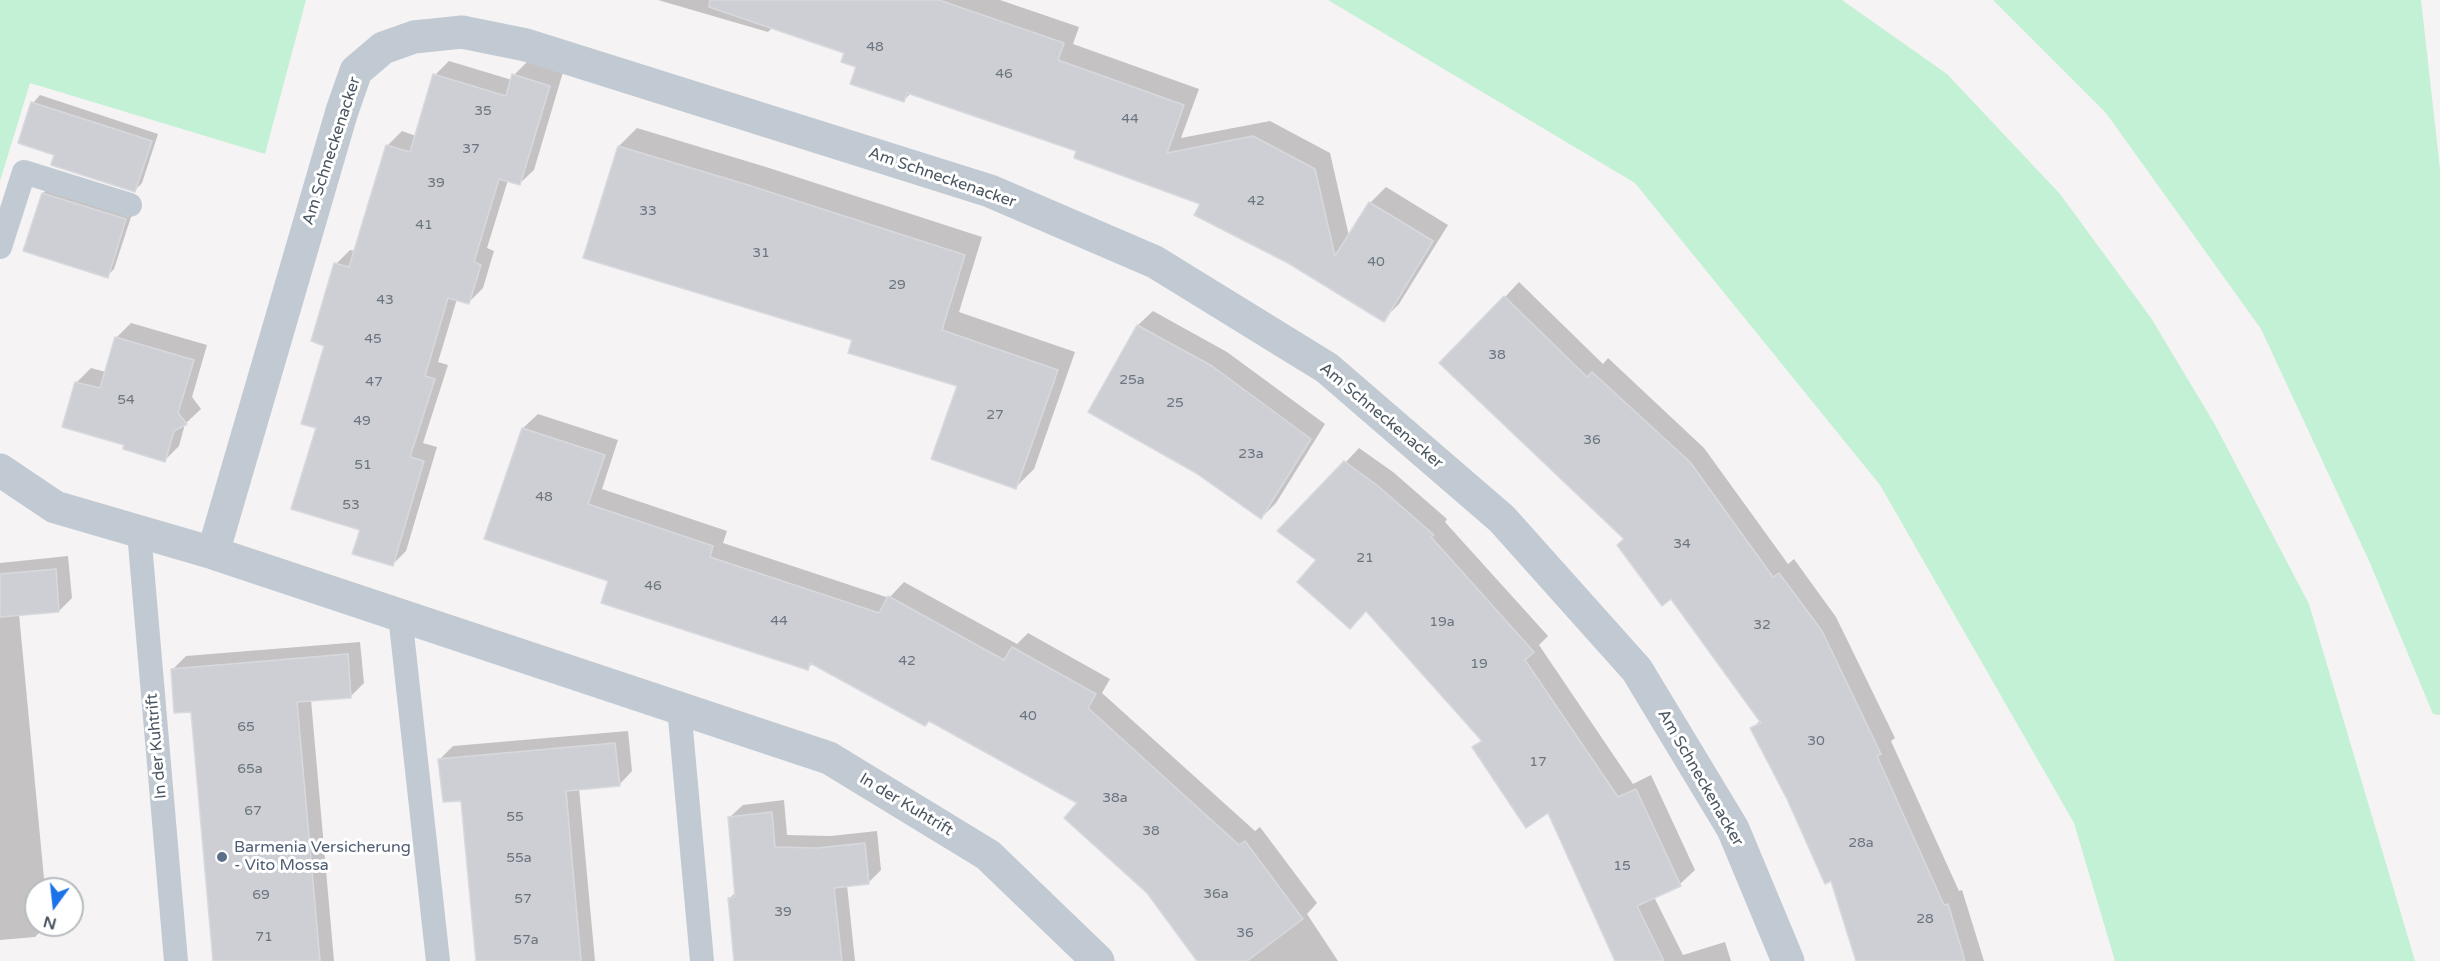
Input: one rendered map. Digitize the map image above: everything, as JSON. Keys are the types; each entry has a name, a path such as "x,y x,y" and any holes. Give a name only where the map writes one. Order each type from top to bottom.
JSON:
{"street":[{"name":"Am Schneckenacker","path":"213,553 342,111 356,71 383,48 414,37 462,32 526,45 990,191 1155,262 1327,368 1502,519 1637,670 1733,829 1788,961"},
{"name":"In der Kuhtrift","path":"0,470 55,507 213,553 829,758 988,855 1098,961"}],"lane":[{"path":"0,247 24,172 130,205"},
{"name":"In der Kuhtrift","path":"139,532 176,961"},
{"path":"400,615 438,961"},
{"path":"679,707 702,961"}],"green space":[{"path":"0,0 306,0 265,154 30,83 0,181"},
{"path":"1328,0 1842,0 1947,74 2060,194 2151,318 2214,423 2309,604 2415,961 2115,961 2074,823 1880,485 1635,183"},
{"path":"1993,0 2421,0 2440,169 2440,715 2433,714 2370,563 2261,329 2106,113"}],"building":[{"path":"710,0 939,0 1064,43 1058,60 1184,105 1167,153 1253,136 1315,169 1335,256 1369,202 1433,241 1384,322 1288,263 1194,215 1200,204 1074,158 1076,151 907,93 904,102 850,84 856,67 841,62 844,53 709,7"},
{"path":"433,74 506,96 512,74 550,86 520,185 499,179 474,262 481,265 469,304 448,298 425,376 435,379 410,457 424,461 393,566 352,554 360,530 291,509 316,428 301,424 324,346 311,341 334,263 349,267 386,145 410,152"},
{"path":"31,102 152,141 135,192 51,165 54,155 18,143"},
{"path":"618,146 965,255 942,330 1058,370 1016,489 931,459 957,386 848,353 852,340 583,258"},
{"path":"42,193 126,219 108,278 23,251"},
{"path":"1504,296 1587,377 1592,372 1690,462 1773,577 1779,573 1822,631 1881,754 1877,756 1944,905 1948,904 1965,961 1856,961 1831,881 1825,884 1787,799 1750,728 1761,723 1671,599 1662,606 1617,545 1624,539 1439,363"},
{"path":"1137,325 1212,366 1311,439 1261,519 1196,473 1088,412"},
{"path":"115,337 194,360 178,413 187,424 174,431 165,462 123,449 124,445 62,427 75,382 100,388"},
{"path":"522,428 605,455 588,504 713,546 710,557 879,613 888,596 1004,660 1012,647 1096,694 1088,708 1239,845 1245,841 1303,919 1247,961 1197,961 1147,893 1064,818 1077,803 929,721 925,726 810,663 808,670 601,603 608,581 484,539"},
{"path":"1344,461 1378,486 1434,535 1431,537 1534,652 1525,660 1618,797 1636,789 1681,886 1637,906 1664,961 1615,961 1548,813 1526,828 1472,747 1482,741 1366,611 1350,629 1297,582 1316,560 1277,531"},
{"path":"56,569 59,612 0,617 0,574"},
{"path":"348,654 351,698 297,702 320,961 213,961 191,712 174,713 171,669"},
{"path":"615,743 620,786 566,791 581,961 476,961 461,801 443,802 438,759"},
{"path":"772,812 775,847 817,848 865,843 869,884 834,888 842,961 734,961 728,898 735,897 728,817"}],"place":[{"name":"Barmenia Versicherung - Vito Mossa","path":"222,857"}]}
